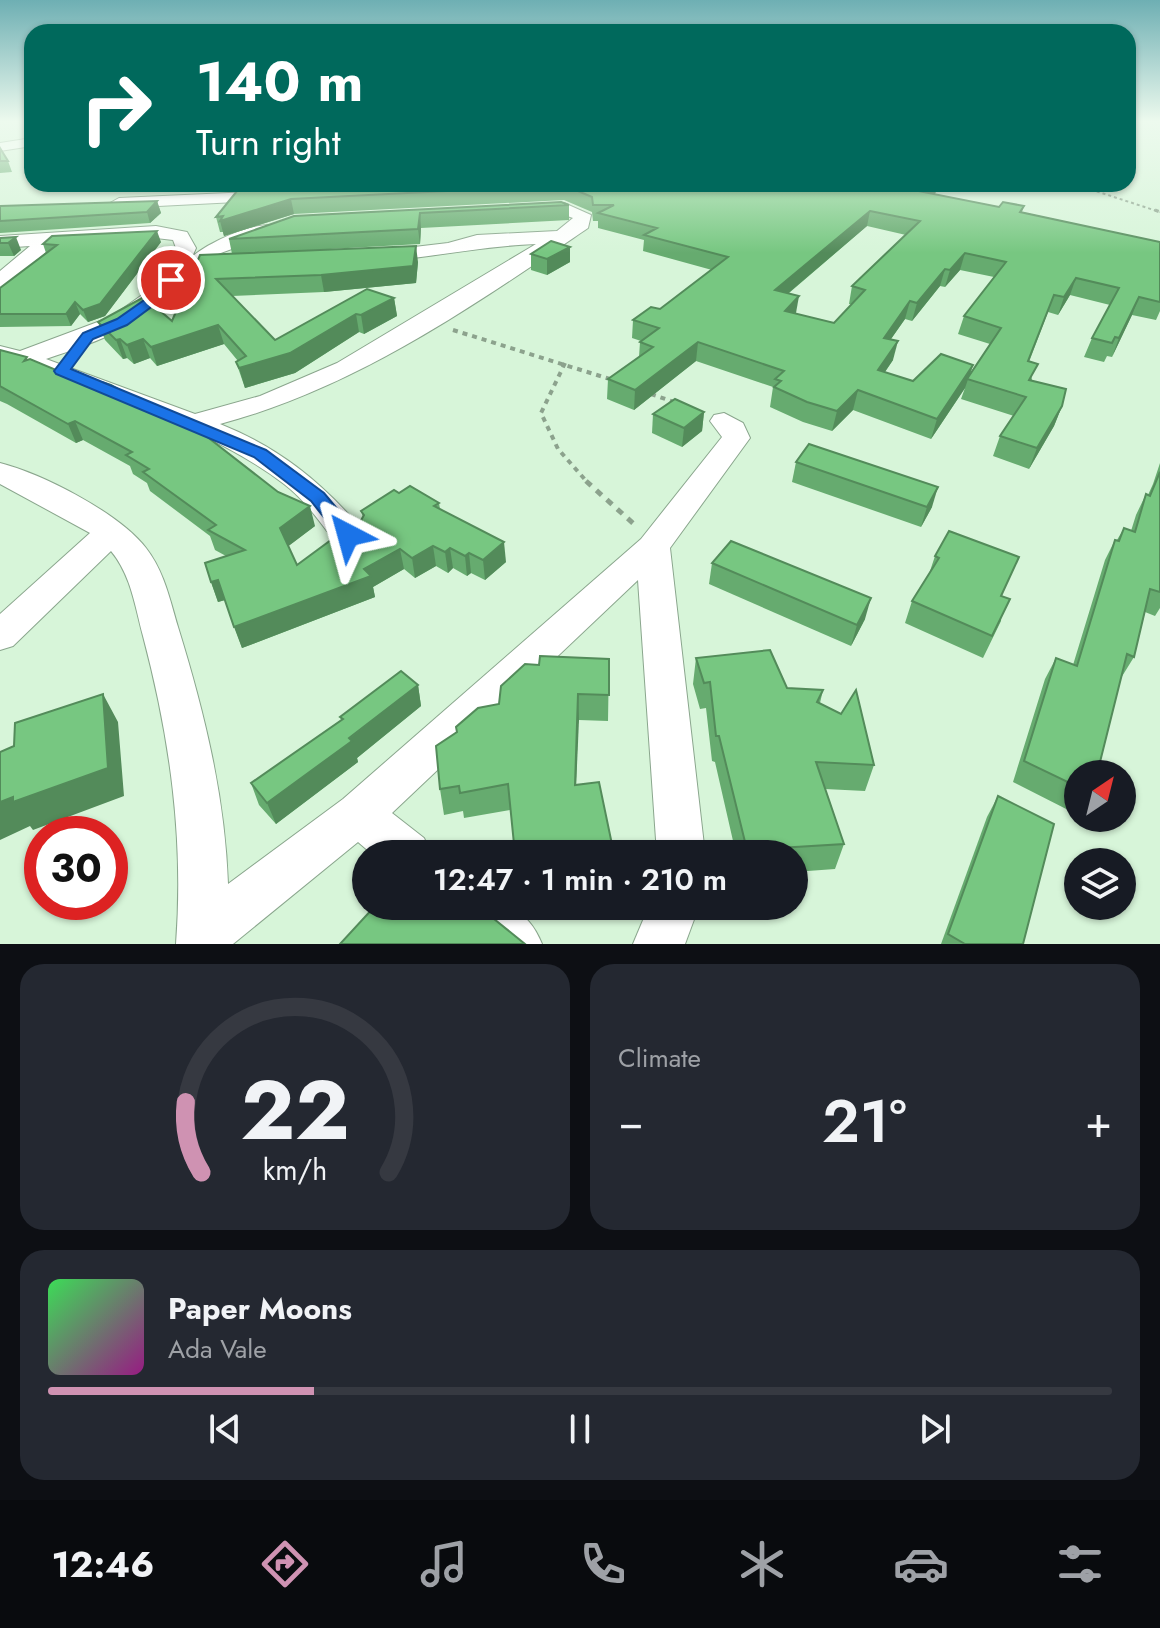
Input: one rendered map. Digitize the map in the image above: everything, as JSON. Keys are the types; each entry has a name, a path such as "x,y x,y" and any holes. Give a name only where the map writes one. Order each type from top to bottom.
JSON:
{"street":[{"path":"95,204 285,196"},
{"path":"193,423 285,395 328,377 425,322 498,273 581,224 582,215 564,208 506,211"},
{"path":"10,356 88,336 122,322 161,294 187,267 211,250 285,225"},
{"path":"0,242 173,233 180,236 186,248 187,267"},
{"path":"362,257 449,249 477,234 563,236"},
{"path":"1,280 48,241"},
{"path":"449,249 498,273"},
{"path":"187,267 240,264"},
{"path":"61,371 88,336"},
{"path":"10,356 61,371 240,442 296,478 317,497 348,535"},
{"path":"202,939 359,814 653,547 736,438 733,429 724,421"},
{"path":"0,472 70,506 133,555 144,574 174,674 201,801 202,939"},
{"path":"0,636 109,534"},
{"path":"653,547 680,840"},
{"path":"359,814 390,840"},
{"path":"487,920 516,944"},
{"path":"659,944 668,920"}],"path":[{"path":"1103,192 1160,212"},
{"path":"425,322 565,363 620,383"},
{"path":"565,363 541,413 549,440 565,464 633,523 653,547"},
{"path":"648,392 724,421"}],"building":[{"path":"236,192 428,192 291,199 220,221 223,216 216,217"},
{"path":"580,192 923,192 999,207 1003,202 1024,206 1020,212 1160,242 1160,302 1139,297 1119,338 1115,337 1112,343 1092,338 1119,288 1076,278 1064,297 1054,295 1028,361 1038,364 1029,380 1066,389 1062,406 1037,448 1000,436 1026,397 967,379 1001,328 964,316 1006,262 965,253 950,270 945,269 917,303 910,301 884,338 898,341 878,370 913,381 941,354 973,365 937,419 858,390 837,411 807,402 774,387 781,381 775,379 784,371 698,342 635,390 608,379 653,347 640,342 659,328 633,320 651,307 660,309 728,257 644,235 657,228 598,213 614,205 593,205 592,197","holes":["870,211 920,221 852,286 865,290 834,323 785,311 799,296 775,290"]},
{"path":"157,201 147,212 0,221 0,206"},
{"path":"561,202 569,205 420,213 418,229 229,239 294,216"},
{"path":"157,231 100,304 83,310 75,302 66,314 0,314 0,288 57,245 43,244 52,236"},
{"path":"16,237 8,243 0,243 0,238"},
{"path":"551,241 570,247 547,259 531,254"},
{"path":"416,246 413,266 321,275 216,279 275,340 367,289 394,298 361,315 356,314 290,353 239,368 236,362 246,356 218,325 151,347 143,339 127,345 120,339 116,340 98,322 144,297 172,321 200,255"},
{"path":"0,350 27,357 24,361 30,359 94,386 102,382 111,385 158,412 162,410 192,425 278,492 310,506 280,528 297,565 346,529 359,524 364,515 361,511 394,490 399,493 410,486 439,503 434,506 504,542 483,560 450,548 445,552 433,546 412,558 400,549 364,569 371,576 234,627 218,580 211,582 205,563 245,550 208,530 216,525 143,472 149,469 126,455 132,452 75,421 68,424 0,386"},
{"path":"675,399 704,412 684,428 653,414"},
{"path":"809,444 938,487 927,507 796,462"},
{"path":"1160,472 1160,592 1150,589 1134,657 1127,654 1100,760 1064,760 1064,780 1024,761 1056,658 1077,666 1115,540 1119,541 1124,528 1135,532 1146,494 1150,496"},
{"path":"949,531 1019,557 1001,596 1010,599 992,636 912,601 939,558 935,556"},
{"path":"731,541 871,598 857,625 712,563"},
{"path":"770,650 787,688 823,690 817,702 841,714 856,690 874,765 816,762 844,844 808,846 808,840 745,840 719,736 716,736 710,682 704,683 696,658"},
{"path":"540,656 609,659 609,695 578,694 575,785 599,782 611,840 514,840 508,784 460,793 459,786 440,789 436,746 457,732 456,727 478,708 499,704 501,686 525,664 539,665"},
{"path":"401,671 418,685 349,738 352,741 267,803 251,783 343,719 340,717"},
{"path":"103,694 108,768 13,802 13,797 0,802 0,752 14,746 15,723"},
{"path":"998,796 1054,824 1023,944 965,944 948,934"},
{"path":"362,920 495,920 525,944 340,944"}],"route":[{"path":"171,280 161,294 122,322 88,336 61,371 240,442 260,453 317,497 348,535"}]}
